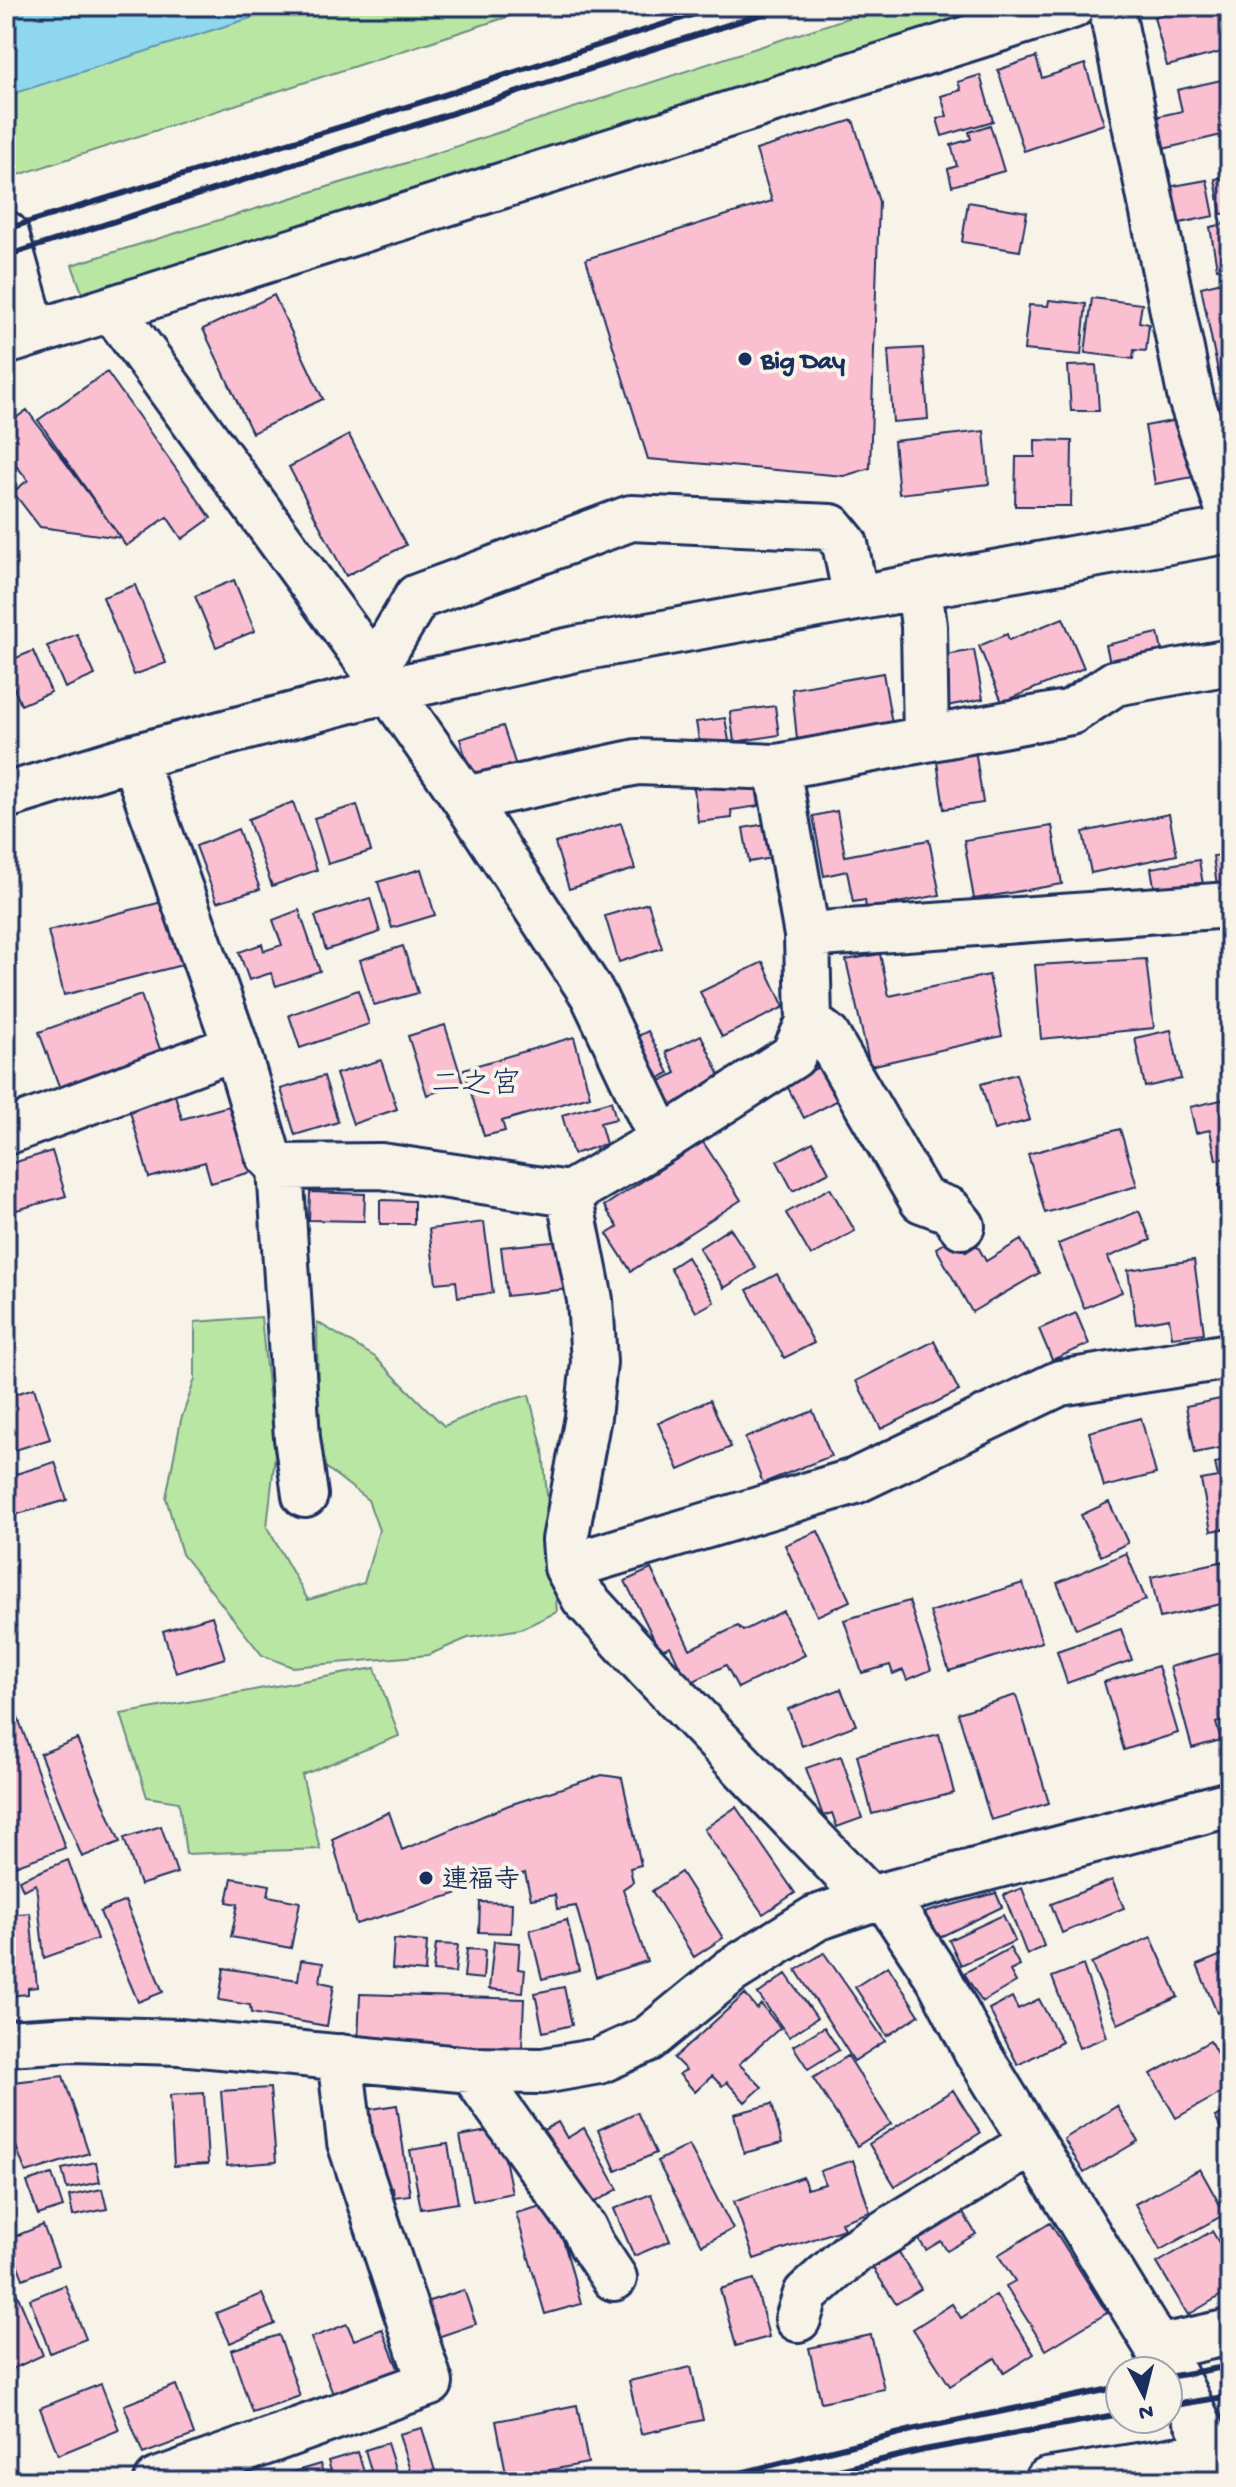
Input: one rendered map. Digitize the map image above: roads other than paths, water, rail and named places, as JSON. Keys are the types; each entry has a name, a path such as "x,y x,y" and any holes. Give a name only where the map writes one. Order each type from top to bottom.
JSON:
{"street":[{"path":"6,234 20,338 1072,6"},
{"path":"1111,6 1191,399 1230,515"},
{"path":"112,309 465,799 593,995 662,1140"},
{"path":"382,680 417,597 631,518 831,527 845,544 856,598"},
{"path":"6,796 382,680 576,649 1230,530"},
{"path":"919,588 924,626 926,739"},
{"path":"465,799 637,762 777,767 1071,712 1115,683 1230,662"},
{"path":"133,757 236,1047 268,1155 280,1167 297,1438 305,1495"},
{"path":"280,1167 381,1166 569,1194 662,1140 793,1056 809,1022 807,935 777,767"},
{"path":"807,935 1230,905"},
{"path":"809,1022 827,1036 922,1200 949,1210 962,1226"},
{"path":"6,1132 236,1047"},
{"path":"569,1194 590,1300 594,1362 588,1417 565,1540 567,1567 584,1598 636,1656 877,1897 939,1979 977,2052 1175,2376 1223,2462 1047,2481"},
{"path":"567,1567 855,1481 1060,1383 1230,1356"},
{"path":"6,2043 73,2039 179,2042 471,2070 543,2071 599,2061 648,2039 731,1971 816,1918 877,1897 1230,1804"},
{"path":"157,2481 430,2383 350,2142 340,2057"},
{"path":"471,2070 584,2228 614,2278"},
{"path":"798,2319 806,2294 853,2252 1032,2143"},
{"path":"1157,2348 1230,2332"}],"water":[{"path":"6,6 288,6 6,96"}],"railway":[{"path":"6,229 422,102 720,6"},
{"path":"6,256 787,6"},
{"path":"1184,2374 1230,2366"},
{"path":"709,2481 916,2429 1104,2390"},
{"path":"1184,2403 1230,2396"},
{"path":"793,2481 924,2450 1104,2417"}],"place":[{"name":"Big Day","path":"745,359"},
{"name":"連福寺","path":"426,1878"}],"district":[{"name":"二之宮","path":"476,1082"}]}
